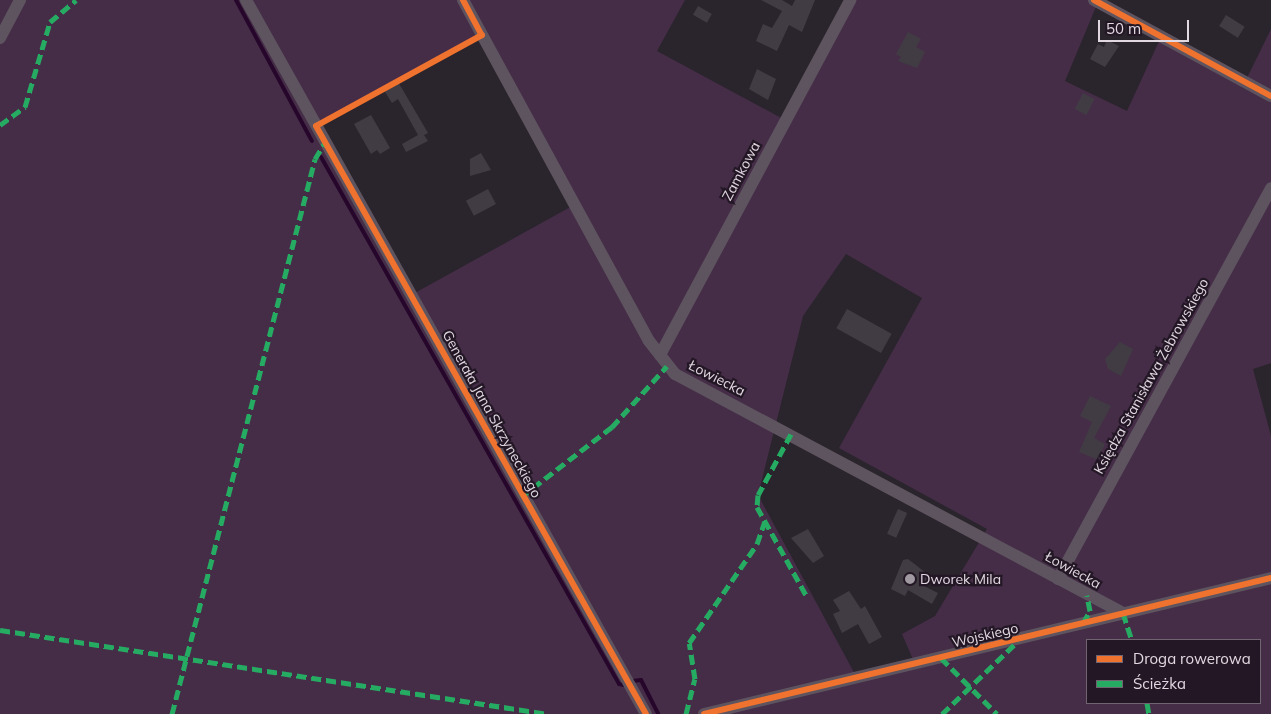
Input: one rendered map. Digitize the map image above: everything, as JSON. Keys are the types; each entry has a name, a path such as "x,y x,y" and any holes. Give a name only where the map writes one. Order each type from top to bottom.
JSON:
{"street":[{"path":"0,38 20,0"},
{"name":"Generała Jana Skrzyneckiego","path":"246,0 646,714"},
{"name":"Łowiecka","path":"462,0 660,355 675,374 1123,613"},
{"name":"Zamkowa","path":"660,355 850,0"},
{"path":"1094,0 1271,96"},
{"name":"Księdza Stanisława Żebrowskiego","path":"1058,578 1271,188"},
{"name":"Wojskiego","path":"704,714 1271,578"}],"shaded area":[{"path":"0,0 685,0 657,51 785,120 850,0 1094,0 1098,2 1065,81 1127,111 1161,37 1245,82 1271,29 1271,363 1253,369 1271,436 1271,714 0,714","holes":["482,35 574,205 413,294 316,126","846,254 922,298 839,448 987,529 935,616 902,634 915,664 857,678 758,495 803,316"]}],"building":[{"path":"761,0 782,0 792,6 795,0 815,0 802,32 789,25 777,51 756,41 763,24 772,28 782,11"},
{"path":"698,6 712,14 707,23 693,15"},
{"path":"1226,15 1245,27 1238,38 1219,26"},
{"path":"908,32 921,39 916,47 925,52 917,68 898,61 901,57 896,54"},
{"path":"1107,40 1119,46 1105,67 1090,59 1098,44 1104,47"},
{"path":"757,69 776,79 768,100 749,89"},
{"path":"397,80 428,133 424,135 428,141 406,152 402,144 418,135 398,99 392,103 385,92"},
{"path":"1083,93 1095,99 1086,115 1075,109"},
{"path":"371,115 390,148 380,154 377,150 371,154 354,124"},
{"path":"481,153 491,170 470,176 470,159"},
{"path":"488,189 496,204 474,216 466,201"},
{"path":"847,309 892,334 881,353 836,328"},
{"path":"1120,342 1133,349 1121,376 1108,369 1105,359"},
{"path":"1090,396 1111,406 1094,438 1105,444 1098,460 1079,452 1092,422 1080,416"},
{"path":"898,509 907,513 896,538 887,534"},
{"path":"808,529 824,556 813,563 791,538"},
{"name":"Dworek Mila","path":"908,559 930,576 924,586 938,593 932,604 908,590 905,596 891,589 903,560"},
{"path":"849,591 861,609 865,606 882,637 869,644 858,624 842,633 833,614 840,611 833,600"}],"waterway":[{"path":"236,0 312,141"},
{"path":"321,157 619,684 624,685"},
{"path":"633,681 641,680 658,714"}],"marked path":[{"path":"0,125 25,107 50,22 76,0"},
{"path":"172,714 315,159 326,141"},
{"path":"521,497 612,427 667,366"},
{"path":"791,434 758,495 757,507 807,597"},
{"path":"686,714 695,679 689,643 757,544 765,521"},
{"path":"1083,623 1090,611 1087,595"},
{"path":"1123,613 1132,639"},
{"path":"0,630 548,714"},
{"path":"942,714 1018,641"},
{"path":"941,658 997,714"},
{"path":"1147,704 1149,714"}],"cycle path":[{"path":"463,0 482,35 316,126 646,714"},
{"path":"1094,0 1271,96"},
{"path":"704,714 1271,578"}],"place":[{"name":"Dworek Mila","path":"910,579"}]}
